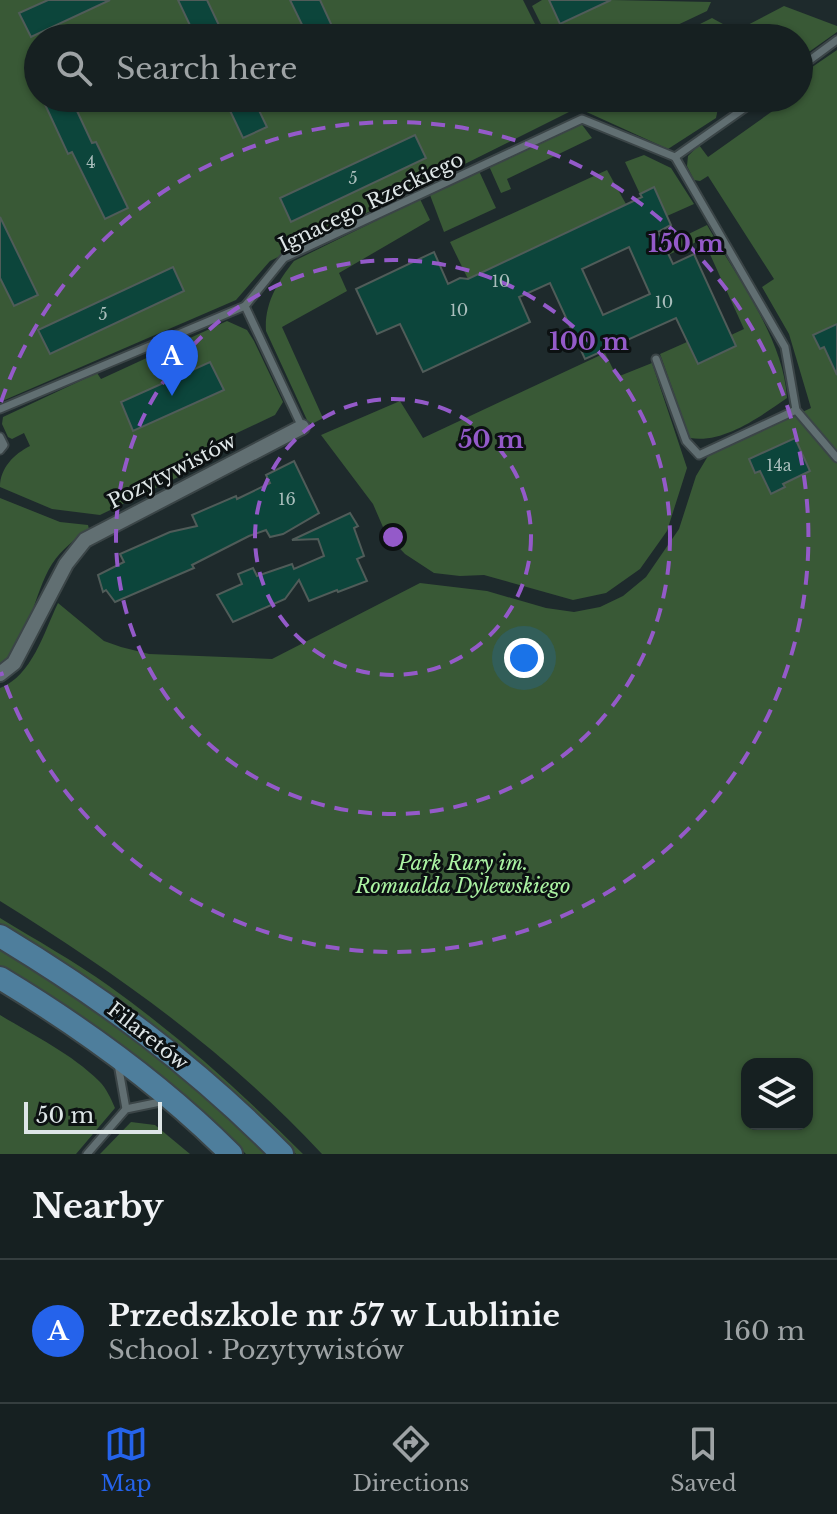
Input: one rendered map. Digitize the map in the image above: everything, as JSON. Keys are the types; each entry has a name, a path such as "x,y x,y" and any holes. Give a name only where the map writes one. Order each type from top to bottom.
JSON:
{"main road":[{"name":"Filaretów","path":"0,936 135,1023 231,1104 282,1154"},
{"name":"Filaretów","path":"0,978 115,1053 231,1154"}],"street":[{"name":"Pozytywistów","path":"0,674 14,663 66,564 85,540 302,427"}],"lane":[{"path":"813,58 837,40"},
{"path":"739,112 675,157 785,347 796,410 834,448 837,458"},
{"name":"Ignacego Rzeckiego","path":"0,409 245,306 284,258 582,119 675,157"},
{"name":"Pozytywistów","path":"245,306 302,427"},
{"path":"656,359 686,441 699,455 796,410"},
{"path":"0,437 4,445 0,450"},
{"path":"115,1053 126,1109"},
{"path":"87,1154 126,1109 172,1100"}],"green space":[{"path":"0,0 523,0 535,24 24,24 24,112 569,112 270,261 236,300 0,402"},
{"path":"549,0 561,24 541,24 532,6"},
{"path":"611,0 711,2 707,11 680,24 561,24"},
{"path":"784,6 837,26 837,32 813,49 813,24 750,24"},
{"path":"712,18 723,24 700,24"},
{"name":"Park Rury im. Romualda Dylewskiego","path":"837,50 837,1154 322,1154 248,1081 170,1017 87,957 0,901 0,688 21,674 29,663 58,603 104,641 121,647 149,654 272,659 420,583 487,591 546,608 574,612 600,607 623,596 646,577 679,529 696,476 708,456 811,408 789,334 762,287 774,279 708,176 700,181 694,180 687,166 688,156 699,145 708,157 771,112 813,112 813,66"},
{"path":"587,112 717,112 716,118 668,149"},
{"path":"580,122 592,138 507,179 511,189 501,193 489,166"},
{"path":"644,155 671,168 694,204 667,216 654,188 640,194 625,162"},
{"path":"607,170 626,204 468,279 450,242"},
{"path":"479,171 496,208 444,232 430,195"},
{"path":"420,199 430,220 339,273 347,291 282,327 323,418 312,424 307,420 266,331 267,311 273,293 294,261"},
{"path":"707,225 768,331 784,376 787,398 741,427 703,439 690,438 660,354 687,342 698,364 736,346 731,335 744,329 703,239 668,255 664,246"},
{"path":"227,321 247,330 254,341 283,402 275,415 205,448 205,464 100,515 52,509 0,487 2,474 9,462 30,446 24,433 12,439 8,437 2,424 3,417 97,373 101,379"},
{"path":"605,353 617,377 652,363 687,468 667,531 640,569 606,593 573,600 484,575 434,573 405,554 386,534 373,504 321,435 400,401 423,438"},
{"path":"0,498 60,522 88,525 89,529 52,564 25,631 0,665"},
{"path":"0,918 69,959 135,1005 233,1087 303,1154 296,1154 163,1032 87,977 0,923"},
{"path":"0,948 120,1024 218,1106 265,1154 246,1154 203,1112 112,1038 0,967"},
{"path":"0,1015 77,1062 99,1081 108,1094 115,1108 76,1154 0,1154"},
{"path":"131,1122 155,1125 190,1154 100,1154"}],"building":[{"path":"48,0 110,0 59,24 24,24 19,13"},
{"path":"178,0 207,0 218,24 189,24"},
{"path":"290,0 320,0 331,24 302,24"},
{"path":"549,0 611,0 560,24"},
{"path":"48,112 78,112 128,208 105,219 72,152 68,154"},
{"path":"231,112 260,112 267,127 243,138"},
{"path":"415,135 426,158 291,222 280,198"},
{"path":"654,187 671,225 658,232 673,264 694,254 736,346 698,364 676,318 585,359 550,283 519,297 530,322 423,372 400,324 377,334 356,289 434,252 448,284 460,278 468,279 642,197 640,194","holes":["629,247 650,294 603,315 582,269"]},
{"path":"0,217 38,295 14,306 0,278"},
{"path":"173,267 184,291 50,354 38,330"},
{"path":"837,324 837,375 824,347 820,349 813,335"},
{"path":"210,362 224,390 133,431 121,402"},
{"path":"795,438 810,471 783,484 785,487 771,494 760,471 755,473 749,459"},
{"path":"294,461 319,513 283,534 270,537 266,530 249,536 192,565 194,568 115,602 106,590 103,592 98,575 124,562 120,554 170,532 197,526 192,515 270,483 266,475"},
{"path":"350,513 358,526 354,528 364,556 357,559 367,581 309,601 299,580 285,599 233,622 217,595 242,584 238,574 253,568 257,576 292,564 294,569 324,556 318,539 292,540"}],"place":[{"name":"Przedszkole nr 57 w Lublinie","path":"172,396"}]}
